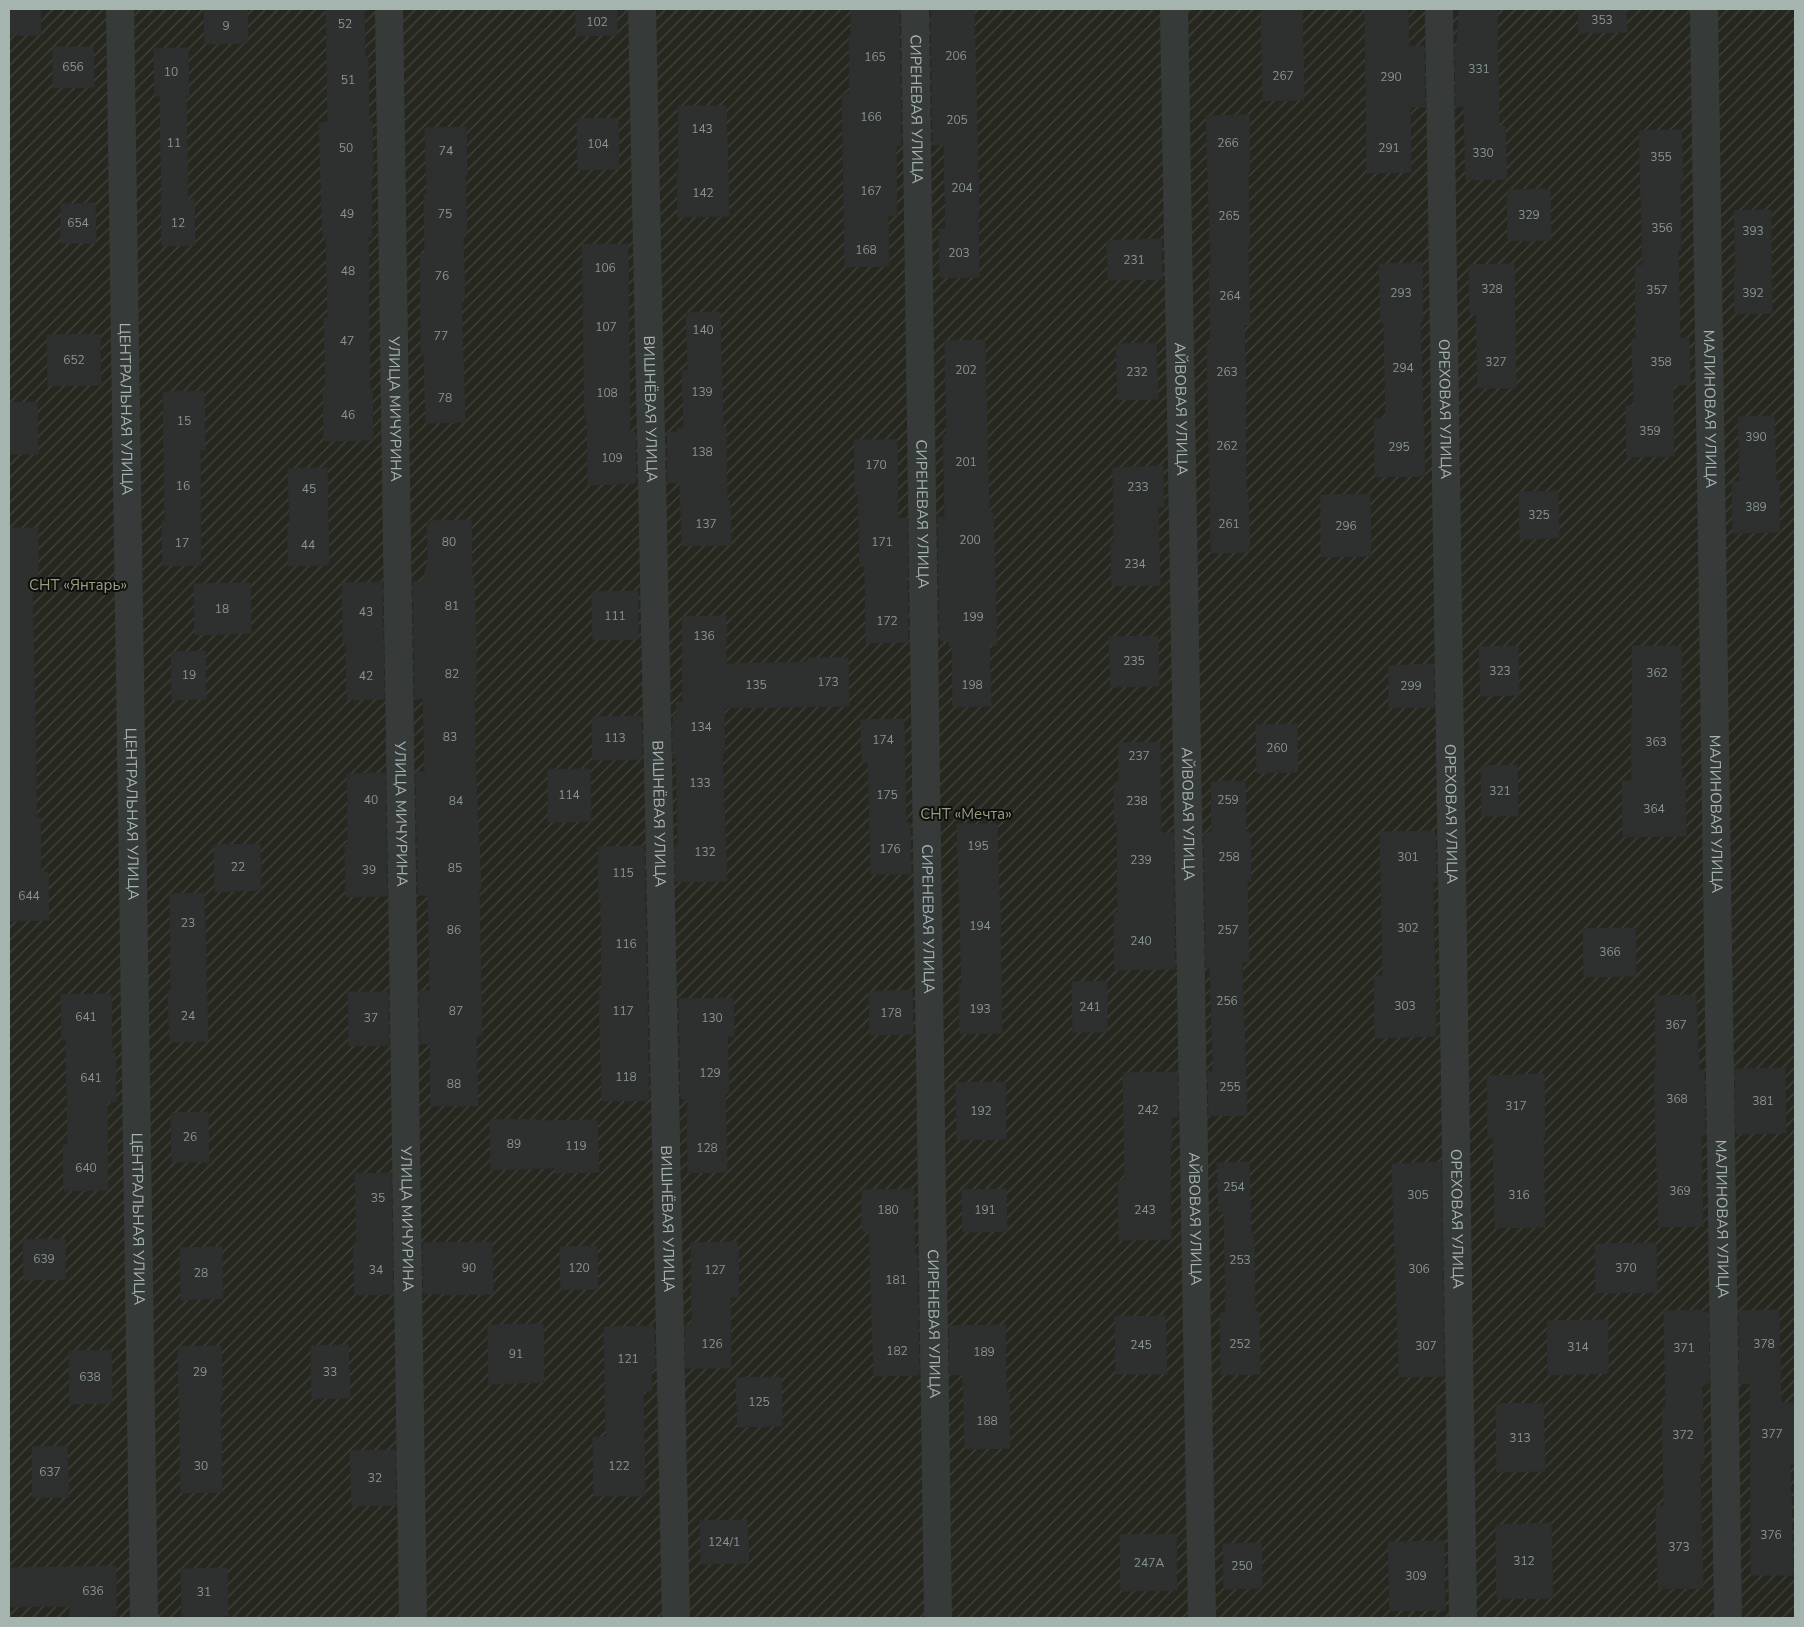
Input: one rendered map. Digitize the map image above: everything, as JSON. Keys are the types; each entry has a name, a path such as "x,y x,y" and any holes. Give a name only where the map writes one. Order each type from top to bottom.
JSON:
{"street":[{"name":"ЦЕНТРАЛЬНАЯ УЛИЦА","path":"120,9 144,1618"},
{"name":"УЛИЦА МИЧУРИНА","path":"389,9 413,1618"},
{"name":"ВИШНЁВАЯ УЛИЦА","path":"642,9 676,1618"},
{"name":"СИРЕНЕВАЯ УЛИЦА","path":"915,9 938,1618"},
{"name":"АЙВОВАЯ УЛИЦА","path":"1174,9 1202,1618"},
{"name":"ОРЕХОВАЯ УЛИЦА","path":"1439,9 1463,1618"},
{"name":"МАЛИНОВАЯ УЛИЦА","path":"1704,9 1728,1618"}],"green space":[{"name":"СНТ «Мечта»","path":"9,9 1795,9 1795,1618 9,1618"}],"building":[{"path":"9,9 40,9 41,35 9,35"},
{"path":"204,9 247,9 248,43 205,44"},
{"path":"326,9 364,9 365,57 368,57 369,122 372,121 372,237 368,237 368,290 373,440 324,441 323,390 326,390 324,318 328,318 326,238 323,238 319,123 328,122"},
{"path":"576,9 617,9 617,35 576,36"},
{"path":"851,9 899,9 901,146 896,146 897,216 888,216 889,266 845,267 842,94 850,94 849,36 851,36"},
{"path":"931,9 974,9 979,277 940,278 939,229 946,229 944,145 933,145"},
{"path":"1261,9 1302,9 1304,100 1263,101"},
{"path":"1365,9 1408,9 1409,46 1424,46 1425,107 1410,107 1411,172 1367,173"},
{"path":"1459,9 1497,9 1499,126 1505,126 1507,179 1466,180 1464,107 1456,106 1455,45 1457,45"},
{"path":"1578,9 1626,9 1627,32 1579,33"},
{"path":"53,47 93,47 94,87 53,88"},
{"path":"188,48 189,96 186,96 188,200 194,199 195,245 162,246 160,96 155,96 154,49"},
{"path":"678,106 726,106 729,216 678,217"},
{"path":"1249,115 1250,245 1248,245 1250,325 1244,325 1246,494 1248,494 1250,552 1211,553 1207,344 1211,344 1209,267 1211,267 1206,116"},
{"path":"618,118 619,169 578,170 577,119"},
{"path":"466,127 467,234 463,234 465,298 461,298 465,422 426,423 424,355 421,355 420,254 425,254 424,194 427,194 425,128"},
{"path":"1681,130 1683,183 1680,184 1681,250 1678,250 1680,338 1689,338 1690,385 1673,385 1674,456 1627,457 1626,406 1634,406 1632,339 1636,339 1635,266 1643,265 1639,131"},
{"path":"1550,189 1551,240 1508,241 1507,190"},
{"path":"95,203 96,243 61,243 61,204"},
{"path":"1771,210 1772,313 1735,314 1734,211"},
{"path":"1161,239 1162,279 1108,280 1107,241"},
{"path":"628,244 630,432 635,432 636,483 588,485 582,245"},
{"path":"1422,263 1423,321 1420,322 1425,476 1375,477 1374,419 1386,418 1384,322 1381,323 1379,264"},
{"path":"1514,264 1516,388 1478,388 1476,314 1470,314 1469,265"},
{"path":"720,312 723,427 726,427 727,501 730,501 731,545 682,546 680,482 668,483 667,432 677,432 677,428 684,428 682,371 688,370 686,313"},
{"path":"100,334 101,385 48,386 47,335"},
{"path":"985,340 989,513 993,513 997,645 989,645 991,706 953,707 952,646 949,646 949,641 940,641 938,518 945,517 943,435 947,435 945,341"},
{"path":"1156,343 1158,399 1118,400 1116,344"},
{"path":"204,391 205,450 200,450 201,565 163,566 162,521 165,521 163,392"},
{"path":"37,402 38,454 9,454 9,403"},
{"path":"1774,416 1776,481 1779,481 1780,532 1733,533 1732,482 1740,482 1738,417"},
{"path":"854,440 897,440 898,519 907,518 908,642 866,643 865,566 860,566 858,491 855,491"},
{"path":"1163,466 1164,507 1158,507 1160,585 1112,586 1111,543 1114,543 1113,468"},
{"path":"327,468 329,565 288,566 288,526 290,526 288,469"},
{"path":"1558,491 1559,538 1520,539 1519,492"},
{"path":"1370,494 1371,556 1321,557 1321,495"},
{"path":"471,520 476,640 476,695 474,695 476,779 481,889 479,889 482,1035 476,1035 478,1106 431,1106 430,1044 420,1044 419,991 430,991 428,895 418,895 416,772 425,772 423,698 415,699 413,582 423,581 428,559 427,521"},
{"path":"9,528 38,528 38,576 32,577 37,818 40,818 41,872 48,872 49,920 10,921"},
{"path":"382,582 384,699 347,700 346,643 343,643 342,583"},
{"path":"250,583 251,633 195,635 194,584"},
{"path":"638,591 638,639 593,640 592,592"},
{"path":"726,616 726,664 808,662 808,658 848,658 849,706 724,708 725,752 722,752 727,881 676,882 675,845 678,845 676,758 673,758 673,716 677,716 676,702 683,702 682,617"},
{"path":"1158,636 1159,686 1111,687 1109,637"},
{"path":"1518,646 1519,695 1481,696 1479,647"},
{"path":"1632,646 1681,646 1682,780 1685,780 1686,836 1623,837 1622,781 1632,781"},
{"path":"205,651 206,699 172,700 171,652"},
{"path":"1433,664 1434,707 1389,708 1389,666"},
{"path":"641,716 642,759 593,760 592,717"},
{"path":"904,719 906,823 910,823 911,874 871,874 868,762 862,762 861,720"},
{"path":"1297,724 1298,772 1257,773 1256,725"},
{"path":"1160,742 1161,833 1173,833 1175,969 1115,970 1114,913 1118,913 1117,820 1114,820 1114,783 1119,783 1119,743"},
{"path":"1517,765 1518,816 1482,816 1481,766"},
{"path":"590,769 591,821 548,822 548,770"},
{"path":"385,773 387,896 346,897 345,845 348,845 347,774"},
{"path":"1245,781 1246,832 1250,832 1251,881 1247,881 1249,961 1242,962 1247,1115 1209,1116 1208,1072 1213,1072 1213,1059 1210,968 1206,968 1204,833 1212,833 1211,782"},
{"path":"957,824 997,824 1002,1033 960,1034 959,984 962,984"},
{"path":"1435,831 1436,882 1433,882 1436,1036 1375,1038 1374,976 1383,976 1380,832"},
{"path":"260,844 261,890 215,892 214,845"},
{"path":"644,846 649,1100 602,1101 599,989 602,989 601,899 599,899 598,847"},
{"path":"204,893 208,1041 170,1042 168,991 171,991 170,894"},
{"path":"1635,928 1636,976 1584,977 1583,929"},
{"path":"1107,981 1107,1032 1073,1032 1072,982"},
{"path":"912,990 913,1034 870,1035 869,992"},
{"path":"348,992 388,992 389,1045 349,1046"},
{"path":"111,994 112,1053 115,1053 116,1102 107,1102 108,1190 64,1191 63,1145 68,1145 66,1039 62,1040 61,995"},
{"path":"1696,995 1699,1070 1704,1070 1705,1135 1701,1135 1703,1226 1659,1227 1654,1070 1656,1070 1655,996"},
{"path":"733,998 734,1036 727,1036 729,1093 725,1093 727,1172 688,1173 687,1099 681,1099 679,999"},
{"path":"1785,1068 1786,1133 1736,1134 1735,1069"},
{"path":"1177,1072 1178,1117 1171,1117 1171,1239 1119,1240 1118,1180 1125,1180 1123,1073"},
{"path":"1544,1074 1545,1227 1495,1228 1493,1138 1488,1138 1487,1076"},
{"path":"1005,1082 1006,1139 957,1140 956,1083"},
{"path":"208,1112 209,1162 172,1162 171,1113"},
{"path":"536,1119 537,1121 597,1120 599,1172 555,1173 555,1168 491,1170 490,1120"},
{"path":"1249,1162 1251,1233 1254,1233 1255,1312 1259,1312 1260,1374 1221,1375 1220,1313 1226,1313 1224,1212 1219,1212 1217,1163"},
{"path":"1441,1162 1444,1376 1399,1377 1392,1164"},
{"path":"391,1173 393,1294 355,1295 353,1245 357,1245 355,1174"},
{"path":"913,1189 915,1254 917,1253 919,1375 874,1376 869,1231 862,1231 862,1190"},
{"path":"1006,1189 1007,1231 963,1232 962,1190"},
{"path":"65,1239 65,1279 24,1280 23,1240"},
{"path":"492,1242 493,1294 424,1294 423,1243"},
{"path":"738,1242 739,1297 730,1297 731,1368 686,1368 685,1325 692,1325 691,1243"},
{"path":"1656,1243 1657,1292 1596,1293 1595,1244"},
{"path":"597,1246 598,1289 561,1290 560,1247"},
{"path":"222,1247 223,1298 181,1300 180,1248"},
{"path":"1703,1310 1703,1312 1708,1312 1709,1384 1702,1384 1704,1463 1700,1464 1703,1588 1658,1589 1656,1506 1664,1506 1662,1407 1666,1407 1664,1311"},
{"path":"1779,1310 1781,1403 1793,1403 1794,1464 1790,1464 1793,1575 1751,1575 1750,1383 1740,1384 1739,1311"},
{"path":"1165,1316 1167,1374 1116,1374 1115,1317"},
{"path":"1608,1320 1608,1373 1548,1375 1547,1321"},
{"path":"543,1324 544,1382 489,1384 488,1325"},
{"path":"1005,1325 1006,1393 1009,1393 1010,1448 965,1449 963,1379 962,1374 950,1375 949,1326"},
{"path":"654,1326 655,1369 651,1369 652,1391 643,1391 645,1496 594,1496 593,1437 606,1437 604,1327"},
{"path":"348,1345 350,1398 312,1399 311,1346"},
{"path":"221,1346 222,1492 181,1493 178,1347"},
{"path":"111,1350 112,1403 70,1404 69,1351"},
{"path":"781,1377 782,1426 738,1427 736,1378"},
{"path":"1543,1403 1545,1471 1497,1472 1496,1404"},
{"path":"67,1446 69,1497 33,1498 32,1447"},
{"path":"395,1450 396,1505 352,1506 350,1451"},
{"path":"747,1520 749,1563 701,1564 700,1521"},
{"path":"1551,1523 1553,1598 1497,1599 1496,1525"},
{"path":"1176,1534 1177,1590 1121,1591 1120,1535"},
{"path":"1444,1541 1445,1610 1390,1611 1388,1542"},
{"path":"1261,1543 1262,1588 1224,1589 1223,1544"},
{"path":"116,1566 116,1616 70,1617 70,1606 9,1607 9,1568"},
{"path":"227,1568 228,1616 182,1617 181,1569"}],"park label":[{"name":"СНТ «Янтарь»","path":"78,585"}]}
